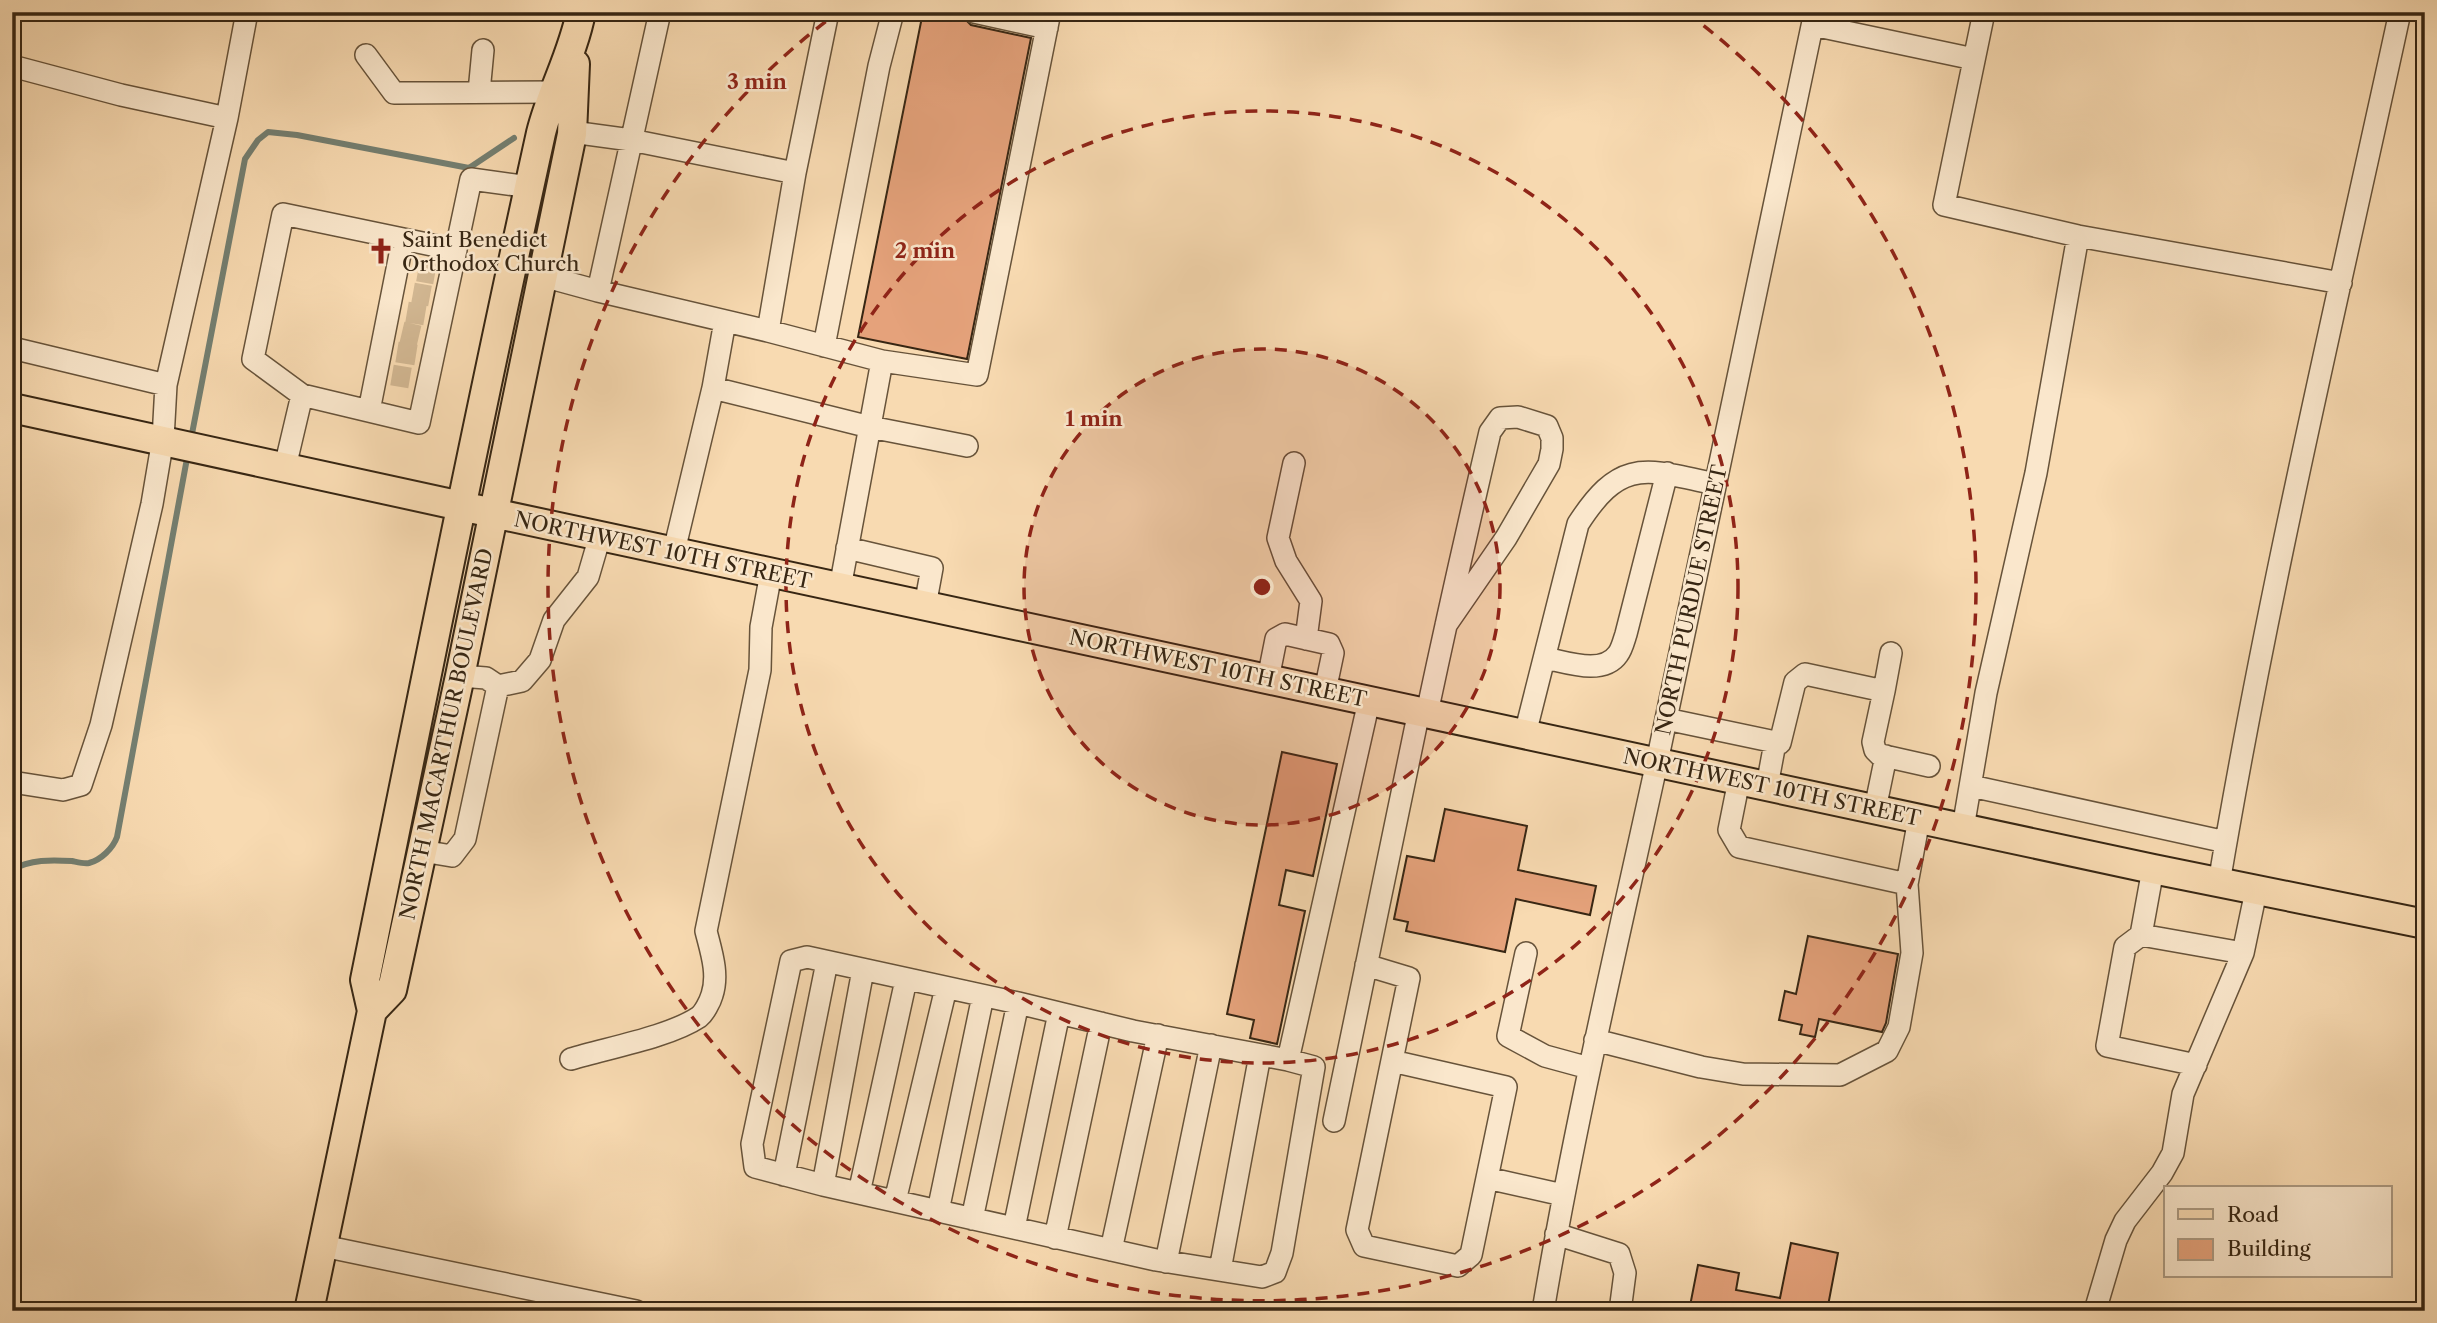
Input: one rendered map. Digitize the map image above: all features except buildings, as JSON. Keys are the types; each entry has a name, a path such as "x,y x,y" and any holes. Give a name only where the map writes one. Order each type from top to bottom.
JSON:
{"main road":[{"name":"NORTH MACARTHUR BOULEVARD","path":"309,1311 372,1011 365,980 460,506 542,128 578,25"},
{"name":"NORTH MACARTHUR BOULEVARD","path":"372,1011 391,990 460,676 572,132 578,25"},
{"name":"NORTHWEST 10TH STREET","path":"12,408 1919,819 2425,924"}],"street":[{"path":"12,782 62,790 81,785 101,725 152,504 163,439 166,385 227,118 247,12"},
{"path":"598,291 660,12"},
{"path":"768,331 795,173 828,12"},
{"path":"824,346 879,66 893,12"},
{"path":"543,276 882,361 977,374 1048,20 974,12"},
{"path":"1984,12 1944,205 2078,236 2341,284"},
{"path":"2220,883 2300,460 2400,12"},
{"path":"1814,19 1974,59"},
{"name":"NORTH PURDUE STREET","path":"1543,1311 1589,1068 1657,762 1814,19"},
{"path":"479,92 483,50"},
{"path":"366,55 394,93 556,92"},
{"path":"12,66 121,95 227,118"},
{"path":"572,132 631,140 795,173"},
{"path":"456,250 283,214 253,359 302,395 419,423 402,377 425,272 456,250 471,179 530,187"},
{"path":"1963,828 1986,693 2036,473 2078,236"},
{"path":"369,411 402,377 425,272 403,239"},
{"path":"674,551 713,388 725,321"},
{"path":"12,348 166,385"},
{"path":"840,588 882,361"},
{"path":"713,388 870,427 967,446"},
{"path":"285,467 302,395"},
{"path":"1334,1121 1423,712 1446,625 1490,432 1500,418 1518,416 1547,426 1552,438 1549,464 1506,538 1446,625"},
{"path":"1294,463 1278,538 1286,561 1311,601 1306,639"},
{"path":"1525,734 1578,524 1588,508 1609,485 1635,472 1667,473 1715,484"},
{"path":"1545,658 1598,667 1612,661 1619,653 1630,620 1667,473"},
{"path":"460,676 486,678 498,686 522,681 540,660 554,620 588,578 600,536"},
{"path":"847,548 932,568 925,606"},
{"path":"571,1059 679,1027 702,1016 713,993 712,950 706,931 760,670 761,627 771,573"},
{"path":"1268,679 1276,639 1285,634 1329,644 1333,653 1325,691"},
{"path":"1892,653 1873,742 1875,750 1880,755 1929,766"},
{"path":"1665,719 1775,743 1782,740 1795,682 1805,674 1884,691"},
{"path":"422,850 452,856 465,839 498,686"},
{"path":"1288,1060 1369,701"},
{"path":"1767,786 1775,743"},
{"path":"1875,809 1886,756"},
{"path":"1738,780 1729,830 1738,847 1907,884"},
{"path":"1971,786 2226,842"},
{"path":"1595,1040 1701,1067 1743,1074 1840,1075 1887,1051 1899,1027 1912,953 1907,884 1919,819"},
{"path":"2153,869 2141,935 2125,947 2107,1046 2196,1065"},
{"path":"2095,1311 2116,1240 2125,1221 2162,1173 2173,1153 2183,1094 2243,953 2256,891"},
{"path":"2141,935 2243,953"},
{"path":"1525,953 1507,1036 1545,1056 1589,1068"},
{"path":"807,957 1101,1023 1288,1060 1314,1067 1282,1253 1275,1272 1262,1277 1166,1262 1055,1238 755,1167 752,1144 791,961 807,957"},
{"path":"785,1175 827,961"},
{"path":"1366,965 1409,978 1357,1230 1364,1246 1458,1266 1471,1255 1506,1087 1392,1061"},
{"path":"823,1185 863,970"},
{"path":"859,1193 906,980"},
{"path":"895,1201 946,988"},
{"path":"938,1211 983,996"},
{"path":"972,1219 1018,1003"},
{"path":"1013,1228 1059,1013"},
{"path":"1055,1238 1101,1023"},
{"path":"1111,1250 1158,1035"},
{"path":"1166,1262 1211,1045"},
{"path":"1220,1270 1260,1055"},
{"path":"1487,1178 1563,1195"},
{"path":"1556,1234 1619,1254 1625,1273 1620,1311"},
{"path":"323,1246 636,1311"}],"waterway":[{"path":"191,439 245,159 258,140 268,132 297,135 469,168 514,138"},
{"path":"12,870 41,861 89,863 106,853 117,837 188,453"},
{"path":"12,1128 12,1144"}],"tunnel":[{"path":"418,271 435,274"},
{"path":"413,293 430,296"},
{"path":"407,312 425,315"},
{"path":"402,332 419,336"},
{"path":"397,352 416,355"},
{"path":"392,375 410,378"}],"place":[{"name":"Saint Benedict Orthodox Church","path":"381,251"}]}
